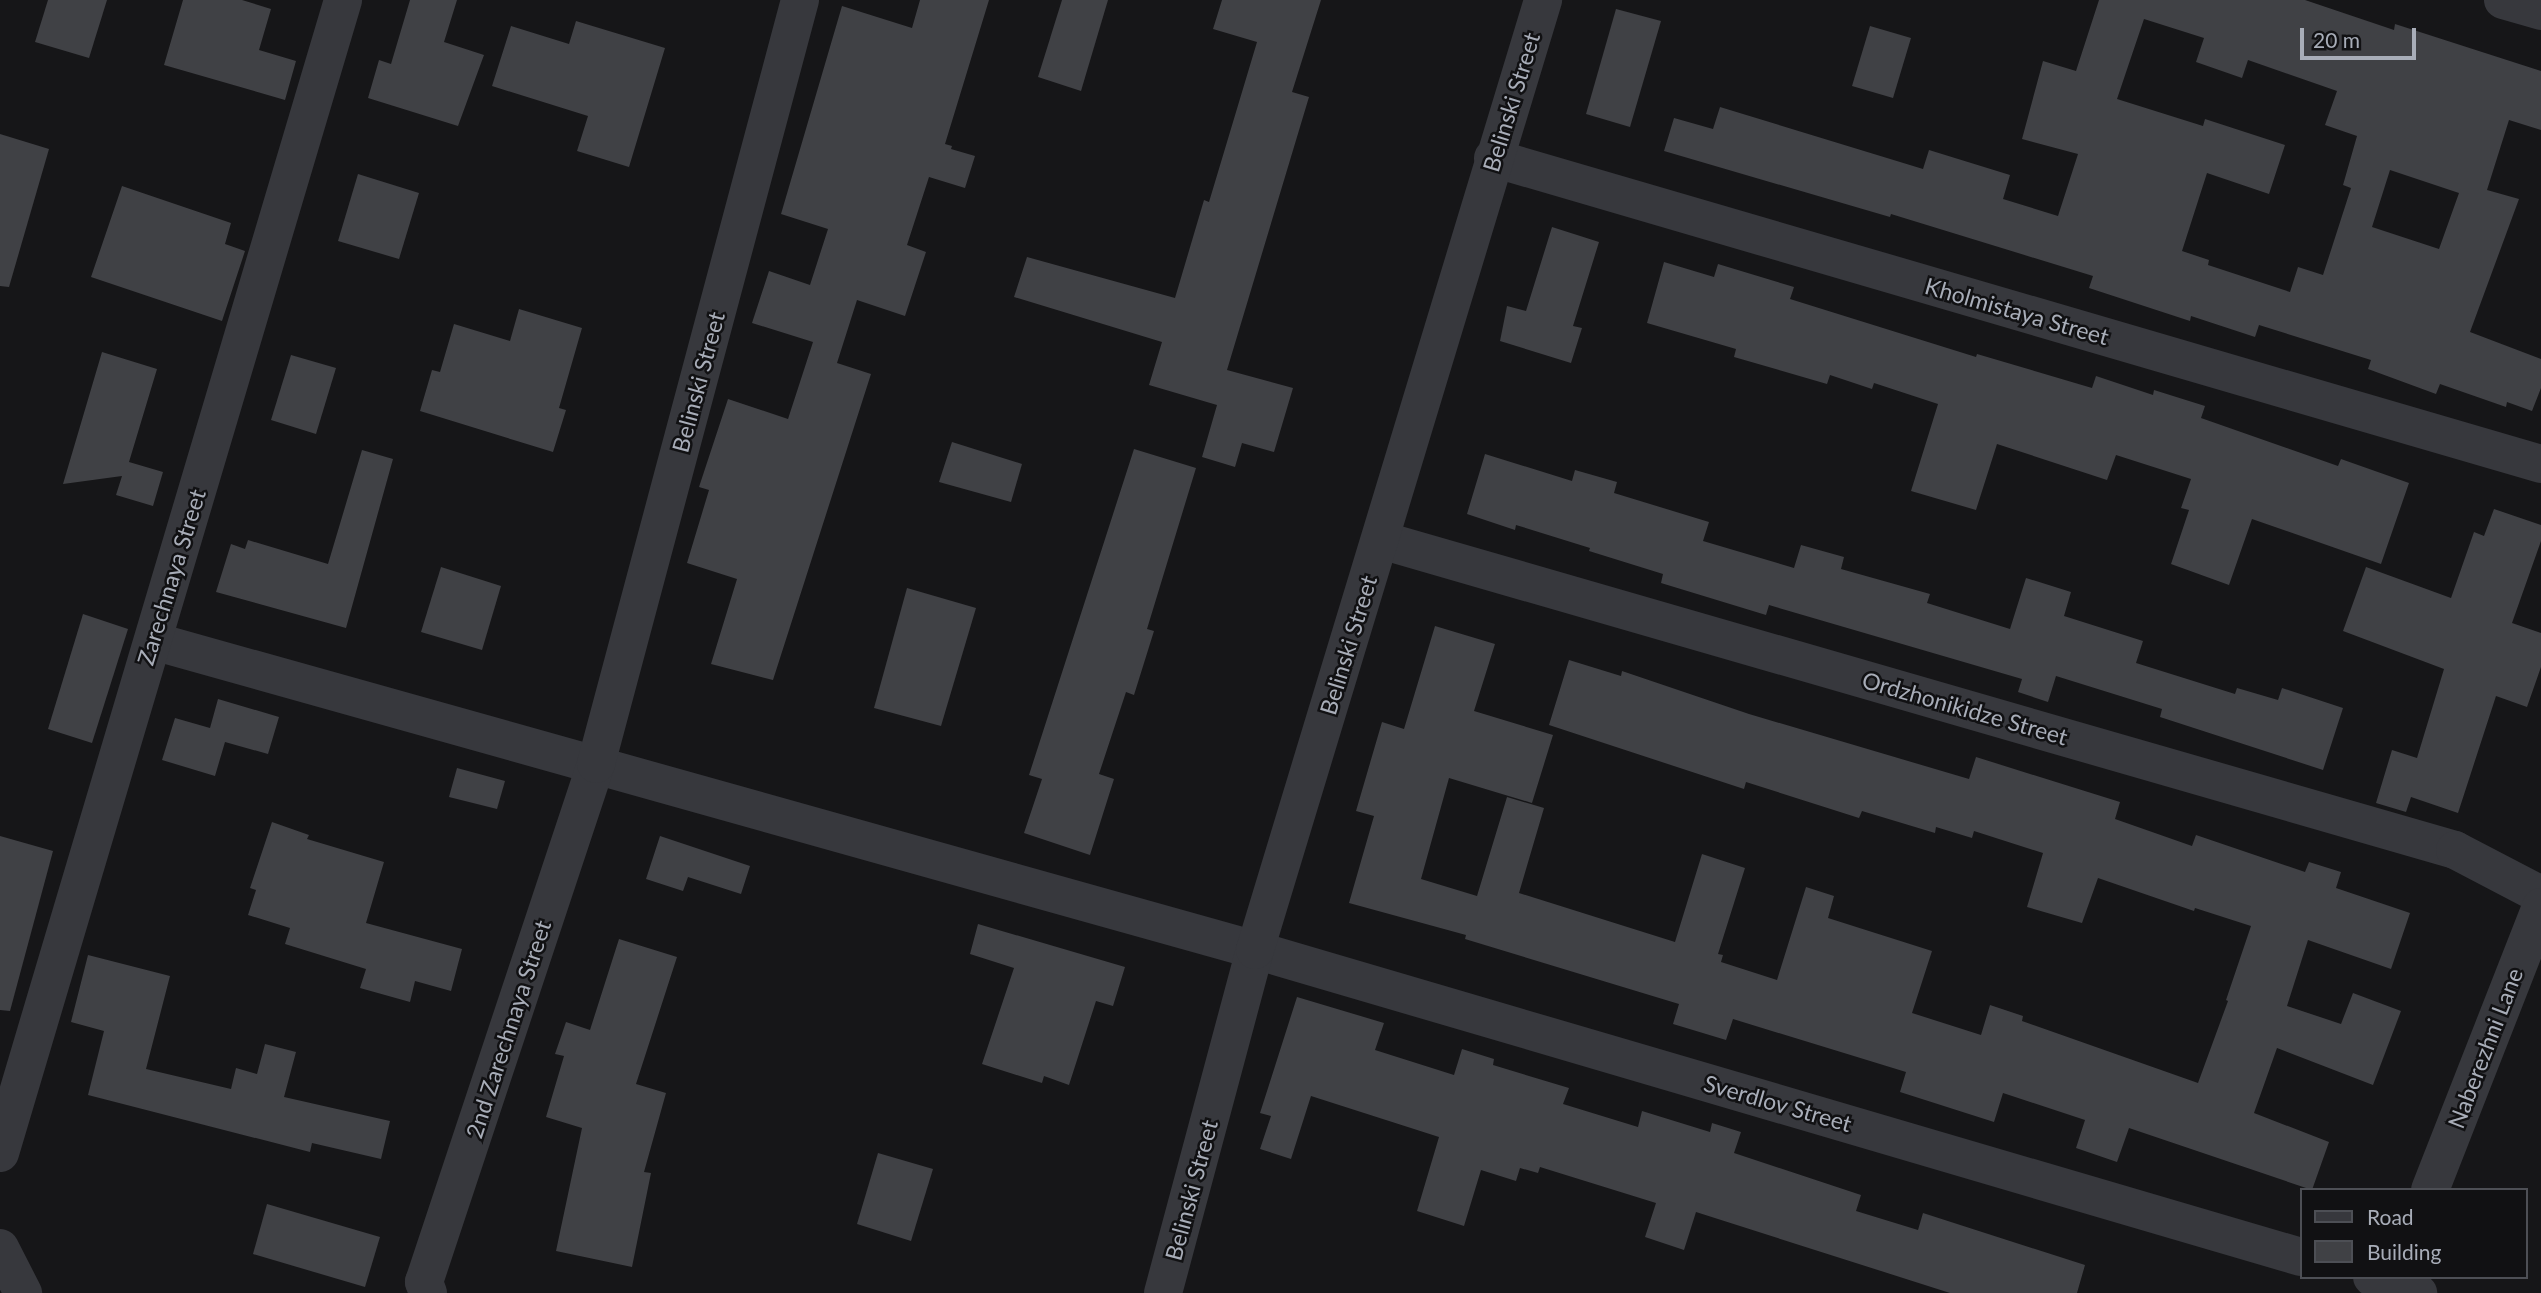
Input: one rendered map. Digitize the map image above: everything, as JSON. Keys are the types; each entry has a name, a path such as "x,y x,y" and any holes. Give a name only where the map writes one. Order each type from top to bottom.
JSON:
{"street":[{"name":"Zarechnaya Street","path":"0,1153 343,0"},
{"name":"Belinski Street","path":"596,764 800,0"},
{"name":"Belinski Street","path":"1163,1293 1255,950 1543,0"},
{"path":"2504,0 2541,11"},
{"name":"Kholmistaya Street","path":"1493,158 2541,464"},
{"name":"Ordzhonikidze Street","path":"1381,540 2455,850 2541,895"},
{"name":"Sverdlov Street","path":"153,641 1255,950 2300,1257"},
{"name":"2nd Zarechnaya Street","path":"428,1293 424,1282 596,764"},
{"name":"Naberezhni Lane","path":"2431,1188 2541,907"},
{"path":"0,1248 23,1293"}],"building":[{"path":"48,0 107,0 89,58 35,42"},
{"path":"183,0 242,0 271,9 259,50 296,61 285,100 164,65"},
{"path":"410,0 457,0 444,42 484,55 458,126 368,98 379,60 391,64"},
{"path":"920,0 989,0 945,144 952,146 951,149 975,156 965,188 929,177 907,245 926,252 905,316 857,300 837,363 871,374 773,680 711,664 737,579 687,563 709,490 699,487 728,399 788,419 813,342 752,323 769,271 810,285 828,229 781,214 842,6 912,28"},
{"path":"1062,0 1108,0 1081,91 1038,77"},
{"path":"1222,0 1321,0 1292,92 1309,97 1227,370 1293,388 1274,452 1242,443 1235,467 1202,457 1217,405 1149,385 1162,342 1014,297 1027,257 1175,298 1204,200 1209,202 1257,42 1213,29"},
{"path":"2099,0 2305,0 2394,30 2395,24 2541,71 2541,130 2509,120 2487,190 2519,199 2470,332 2541,359 2541,388 2532,411 2507,402 2506,407 2440,384 2436,394 2368,369 2371,360 2259,325 2255,337 2191,316 2190,321 2089,288 2093,276 1891,214 1890,217 1664,151 1674,118 1713,129 1720,107 1923,169 1929,150 2010,175 2003,199 2058,216 2078,154 2022,139 2043,61 2076,71","holes":["2144,19 2204,38 2196,62 2242,78 2248,60 2337,91 2325,125 2357,136 2343,185 2351,188 2323,275 2298,267 2290,292 2208,265 2209,260 2182,251 2207,173 2269,194 2285,145 2205,119 2203,126 2117,99","2390,170 2459,193 2439,249 2372,227"]},
{"path":"1616,9 1661,21 1630,127 1586,114"},
{"path":"576,21 665,48 629,167 577,151 588,116 492,86 511,26 569,44"},
{"path":"1870,26 1911,38 1893,98 1852,86"},
{"path":"0,134 49,149 9,287 0,286"},
{"path":"358,174 419,193 399,259 338,241"},
{"path":"122,186 231,223 225,244 245,251 222,321 91,277"},
{"path":"1552,227 1599,242 1573,326 1582,328 1571,363 1500,341 1507,306 1526,311"},
{"path":"1664,262 1714,277 1718,264 1794,287 1790,299 1976,357 1977,354 2092,388 2096,376 2153,395 2154,390 2205,406 2201,418 2338,466 2341,459 2409,483 2381,564 2252,519 2229,585 2171,564 2189,510 2181,508 2191,479 2116,455 2107,480 1997,444 1976,510 1911,491 1938,404 1874,383 1872,389 1830,375 1827,384 1734,357 1736,349 1647,323"},
{"path":"519,309 582,328 559,408 566,410 553,452 420,411 432,370 440,372 454,324 510,341"},
{"path":"102,352 157,369 129,462 163,472 153,506 116,495 122,476 63,484"},
{"path":"291,355 336,368 316,434 271,420"},
{"path":"952,442 1022,464 1011,502 939,482"},
{"path":"1134,449 1196,468 1147,629 1154,631 1134,695 1126,692 1099,774 1114,779 1090,855 1024,833 1042,779 1029,775"},
{"path":"362,450 393,459 346,628 216,592 231,544 245,549 248,540 328,564"},
{"path":"1485,454 1572,481 1575,470 1617,482 1614,493 1709,522 1703,541 1794,568 1801,545 1844,557 1841,569 1930,594 1927,603 2010,629 2026,578 2071,592 2064,616 2143,641 2136,663 2235,694 2237,688 2278,700 2282,688 2343,708 2323,770 2160,717 2162,709 2056,676 2048,702 2018,692 2022,679 1769,605 1766,615 1661,583 1663,574 1589,551 1590,548 1516,525 1515,530 1467,514"},
{"path":"2494,509 2541,525 2541,541 2512,623 2541,633 2541,667 2527,707 2496,696 2458,813 2411,797 2406,812 2376,803 2392,750 2417,758 2444,669 2343,631 2366,567 2451,598 2474,532 2484,536"},
{"path":"441,567 501,586 482,650 421,632"},
{"path":"907,588 976,608 941,726 874,708"},
{"path":"83,614 128,629 92,743 48,729"},
{"path":"1435,626 1495,644 1474,711 1553,735 1532,803 1449,778 1421,879 1477,896 1507,797 1544,808 1519,893 1675,942 1702,854 1745,868 1718,954 1723,955 1721,962 1777,980 1806,887 1834,896 1828,918 1932,951 1912,1013 1981,1035 1990,1005 2023,1016 2022,1021 2198,1083 2228,1001 2226,1000 2251,926 2195,908 2194,911 2098,878 2082,923 2027,907 2043,853 1974,831 1972,838 1936,827 1935,833 1862,811 1859,818 1746,782 1744,789 1549,725 1569,660 1621,676 1622,671 1749,714 1969,779 1976,757 2120,802 2115,819 2192,846 2196,835 2305,872 2309,862 2341,872 2336,888 2410,913 2391,969 2308,940 2287,1006 2341,1024 2353,993 2401,1011 2373,1085 2277,1048 2254,1113 2329,1142 2313,1188 2129,1128 2117,1162 2076,1148 2085,1120 2003,1093 1994,1122 1900,1092 1906,1072 1733,1019 1726,1040 1673,1024 1679,1004 1465,939 1466,935 1349,903 1374,816 1356,811 1382,722 1404,729"},
{"path":"218,699 279,717 268,754 225,742 215,776 162,760 175,718 210,728"},
{"path":"457,768 505,781 497,809 449,797"},
{"path":"272,822 309,835 307,839 384,862 366,923 462,949 451,991 415,981 410,1002 360,988 366,969 285,944 290,928 248,915 256,890 250,888"},
{"path":"0,836 53,851 10,1011 0,1010"},
{"path":"660,836 750,866 741,894 688,877 683,891 646,879"},
{"path":"978,924 1125,967 1113,1006 1096,1001 1069,1085 1044,1076 1042,1083 982,1064 1014,968 970,954"},
{"path":"619,939 677,957 636,1084 666,1093 644,1172 651,1173 632,1267 556,1251 582,1128 546,1117 564,1056 555,1054 566,1022 590,1030"},
{"path":"88,955 170,976 146,1069 231,1089 236,1068 257,1074 265,1044 296,1052 284,1097 390,1121 381,1159 312,1143 310,1152 88,1095 104,1031 71,1022"},
{"path":"1297,997 1384,1023 1375,1050 1454,1075 1462,1049 1494,1059 1493,1065 1569,1088 1563,1104 1638,1127 1642,1111 1710,1132 1712,1123 1741,1132 1734,1153 1861,1195 1856,1211 1918,1230 1923,1213 2085,1265 2077,1293 1950,1293 1696,1212 1684,1250 1645,1237 1656,1203 1540,1167 1538,1173 1520,1168 1516,1181 1481,1170 1464,1226 1417,1211 1439,1137 1311,1096 1291,1159 1260,1149 1271,1116 1260,1113"},
{"path":"878,1153 933,1169 911,1241 857,1224"},
{"path":"267,1204 380,1237 365,1287 253,1254"}]}
